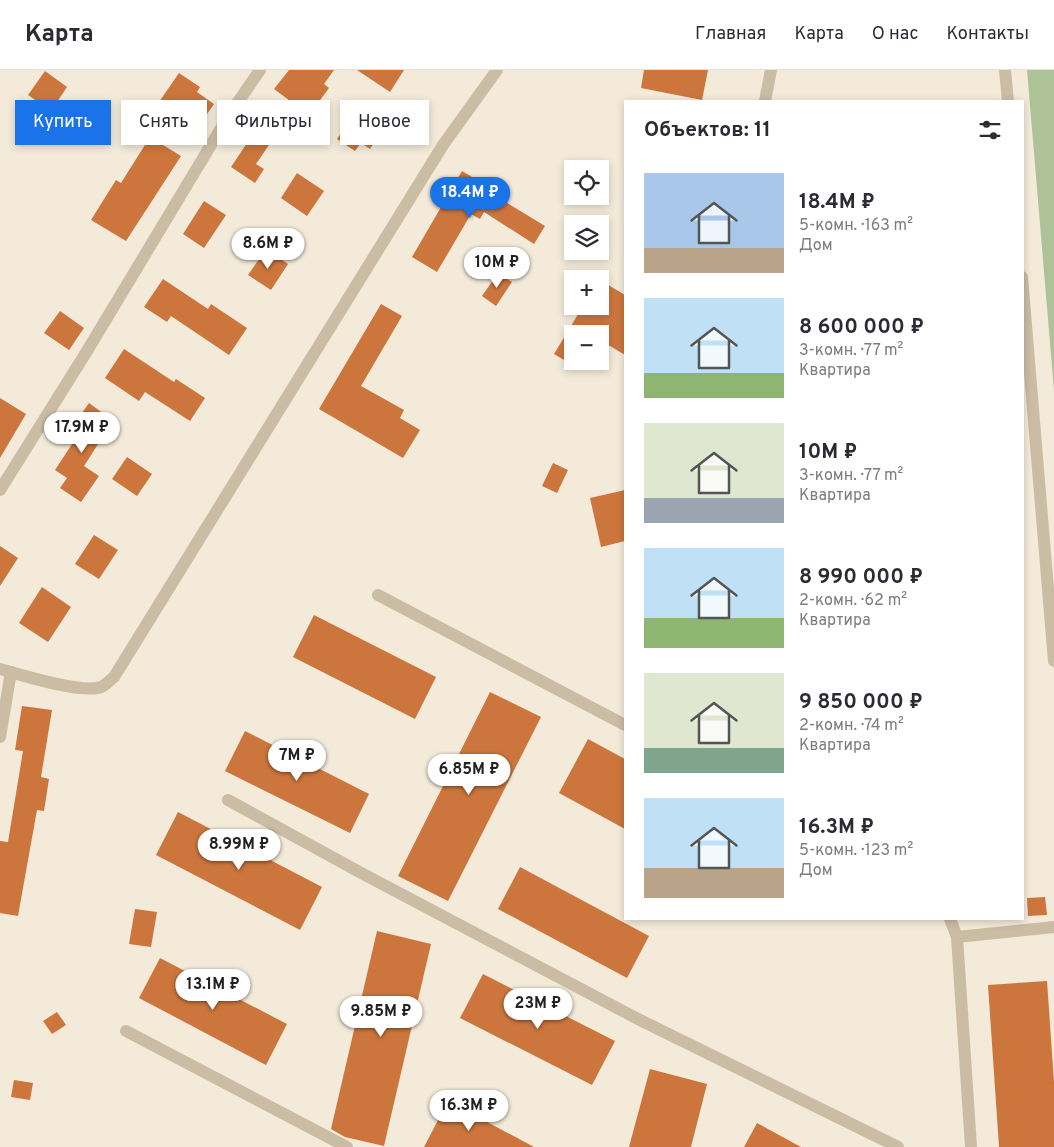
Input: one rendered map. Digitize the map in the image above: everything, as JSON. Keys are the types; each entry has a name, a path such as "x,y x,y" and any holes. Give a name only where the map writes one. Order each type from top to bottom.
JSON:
{"street":[{"path":"0,490 87,351 229,115 260,70"},
{"path":"0,737 5,670 76,688 92,689 103,687 114,677 443,145 497,70"},
{"path":"765,100 771,70"},
{"path":"1006,70 1008,100"},
{"path":"1024,301 1054,661"},
{"path":"378,594 624,724"},
{"path":"228,800 365,875 638,1019 898,1147"},
{"path":"950,920 957,937 971,1147"},
{"path":"957,937 1054,927"},
{"path":"126,1031 347,1147"}],"green space":[{"path":"1027,70 1054,70 1054,390"}],"building":[{"path":"289,70 334,70 324,84 329,88 320,100 289,100 274,89"},
{"path":"357,70 404,70 390,92"},
{"path":"644,70 708,70 702,100 641,88"},
{"path":"45,71 67,87 58,100 35,100 28,95"},
{"path":"179,73 200,87 197,92 214,104 207,114 207,100 160,100"},
{"path":"145,145 163,145 181,156 126,241 91,220 116,180 121,183"},
{"path":"246,145 269,145 256,164 264,169 255,183 231,167"},
{"path":"346,145 360,145 355,151"},
{"path":"364,145 373,145 370,149"},
{"path":"462,171 496,191 494,195 545,226 534,244 484,212 480,219 471,214 437,272 412,257"},
{"path":"297,173 324,191 307,216 281,198"},
{"path":"204,201 226,215 204,248 183,234"},
{"path":"266,249 288,264 271,290 248,275"},
{"path":"498,273 512,282 496,306 482,296"},
{"path":"163,279 208,309 211,304 247,328 229,355 171,316 167,322 144,307"},
{"path":"609,285 624,294 624,354 609,345 609,325 572,325 578,315 609,315"},
{"path":"381,304 402,316 361,386 404,410 400,418 420,430 403,458 319,409"},
{"path":"60,311 84,328 69,350 44,333"},
{"path":"564,337 564,360 554,354"},
{"path":"124,349 174,382 176,379 205,398 190,421 145,392 139,401 105,378"},
{"path":"0,398 26,414 0,458"},
{"path":"89,403 104,414 100,421 109,427 84,466 99,476 81,502 60,488 67,478 55,470 80,432 72,427"},
{"path":"127,457 152,474 137,496 112,479"},
{"path":"553,463 568,470 557,493 542,486"},
{"path":"624,490 624,541 601,547 590,498"},
{"path":"94,535 118,550 99,579 75,564"},
{"path":"0,546 18,558 0,586"},
{"path":"42,587 71,607 48,642 19,623"},
{"path":"314,615 436,677 415,719 293,657"},
{"path":"490,692 541,717 448,901 398,876"},
{"path":"22,706 52,710 41,777 49,779 44,811 37,810 18,916 0,913 0,841 8,842 23,751 15,750"},
{"path":"245,731 369,794 350,833 225,771"},
{"path":"588,739 624,758 624,828 559,793"},
{"path":"178,812 322,887 300,930 156,855"},
{"path":"520,867 649,936 627,978 498,909"},
{"path":"1045,897 1047,915 1028,916 1027,898"},
{"path":"135,909 157,912 151,947 129,944"},
{"path":"377,931 431,944 384,1146 345,1137 331,1129"},
{"path":"160,958 287,1024 266,1065 139,998"},
{"path":"483,974 615,1041 592,1085 460,1018"},
{"path":"1047,981 1054,1082 1054,1147 999,1147 988,985"},
{"path":"57,1012 66,1025 52,1034 43,1021"},
{"path":"650,1069 707,1084 691,1147 629,1147"},
{"path":"14,1080 33,1083 30,1100 11,1097"},
{"path":"448,1101 534,1147 424,1147"},
{"path":"757,1123 801,1147 744,1147"}]}
